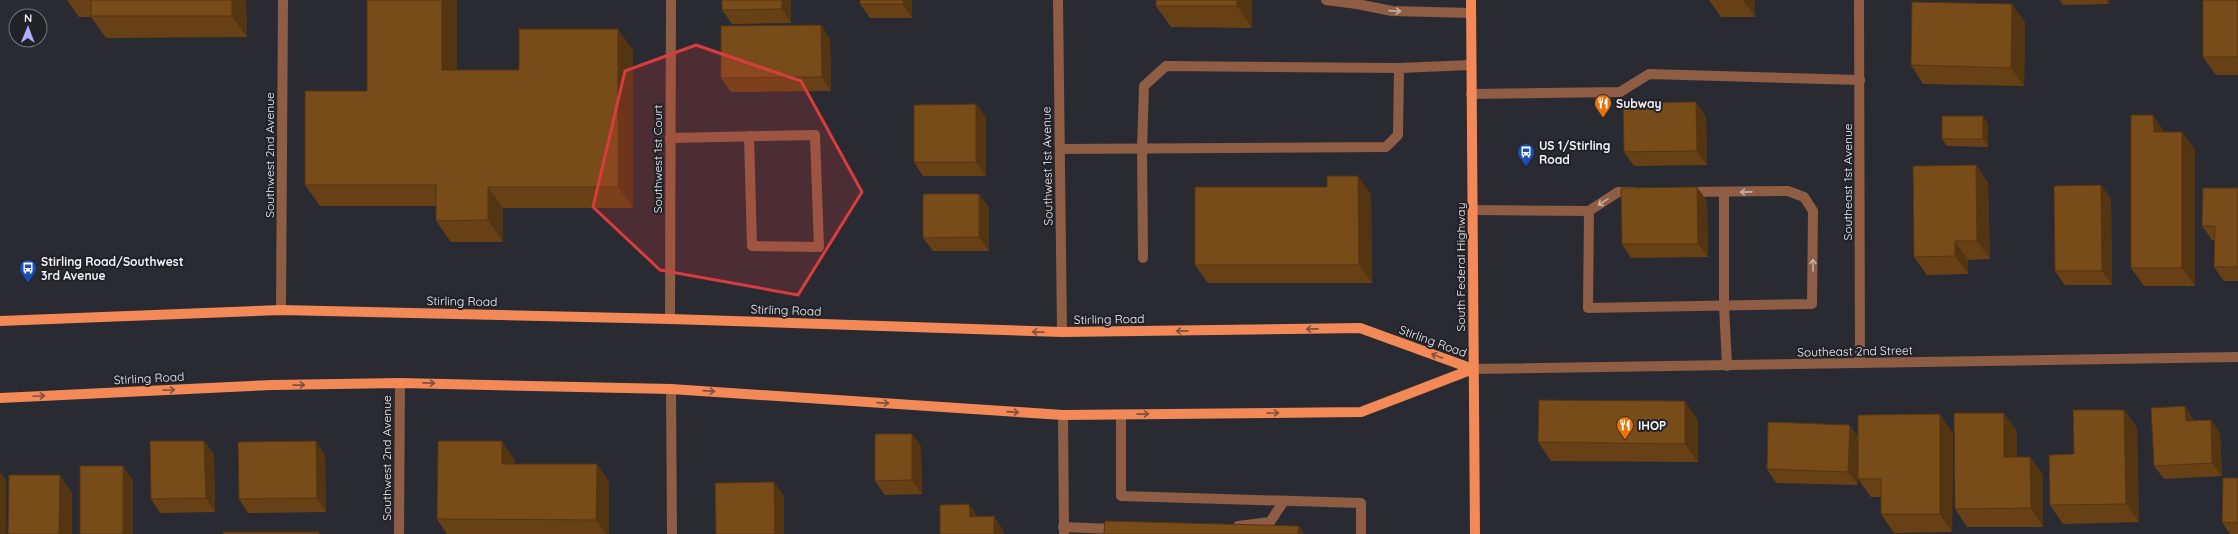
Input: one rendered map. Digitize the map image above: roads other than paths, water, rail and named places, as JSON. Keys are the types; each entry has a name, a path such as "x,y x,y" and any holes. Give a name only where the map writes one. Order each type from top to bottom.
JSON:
{"main road":[{"name":"South Federal Highway","path":"1471,0 1475,534"},
{"name":"Stirling Road","path":"0,321 281,310 670,319 1062,332 1360,328 1473,369"},
{"name":"Stirling Road","path":"0,398 272,385 400,383 671,389 1063,415 1361,412 1473,369"}],"street":[{"name":"Southwest 2nd Avenue","path":"281,310 283,0"},
{"name":"Southwest 1st Court","path":"670,319 671,0"},
{"name":"Southwest 1st Avenue","path":"1058,0 1062,332"},
{"path":"1326,0 1358,2 1392,11 1471,13"},
{"name":"Southeast 1st Avenue","path":"1859,0 1860,363"},
{"path":"1143,258 1142,149 1144,86 1166,66 1399,68 1472,65"},
{"path":"1060,149 1386,147 1398,135 1399,68"},
{"path":"1472,94 1620,92 1649,74 1860,80"},
{"path":"670,138 749,136 815,135 819,247 752,246 749,136"},
{"path":"1589,210 1588,308 1812,304 1813,211 1804,197 1788,191 1678,192"},
{"path":"1472,210 1589,210 1618,192 1648,192"},
{"path":"1724,192 1724,305 1727,366"},
{"name":"Southeast 2nd Street","path":"1473,369 2238,357"},
{"name":"Southwest 2nd Avenue","path":"399,534 400,383"},
{"path":"671,389 672,534"},
{"path":"1063,415 1064,531 1114,529"},
{"path":"1121,415 1122,496 1361,503 1360,534"},
{"path":"1227,527 1270,522 1284,501"}],"place":[{"name":"Subway","path":"1603,118"},
{"name":"US 1/Stirling Road","path":"1526,167"},
{"name":"Stirling Road/Southwest 3rd Avenue","path":"28,283"},
{"name":"IHOP","path":"1625,440"}]}
